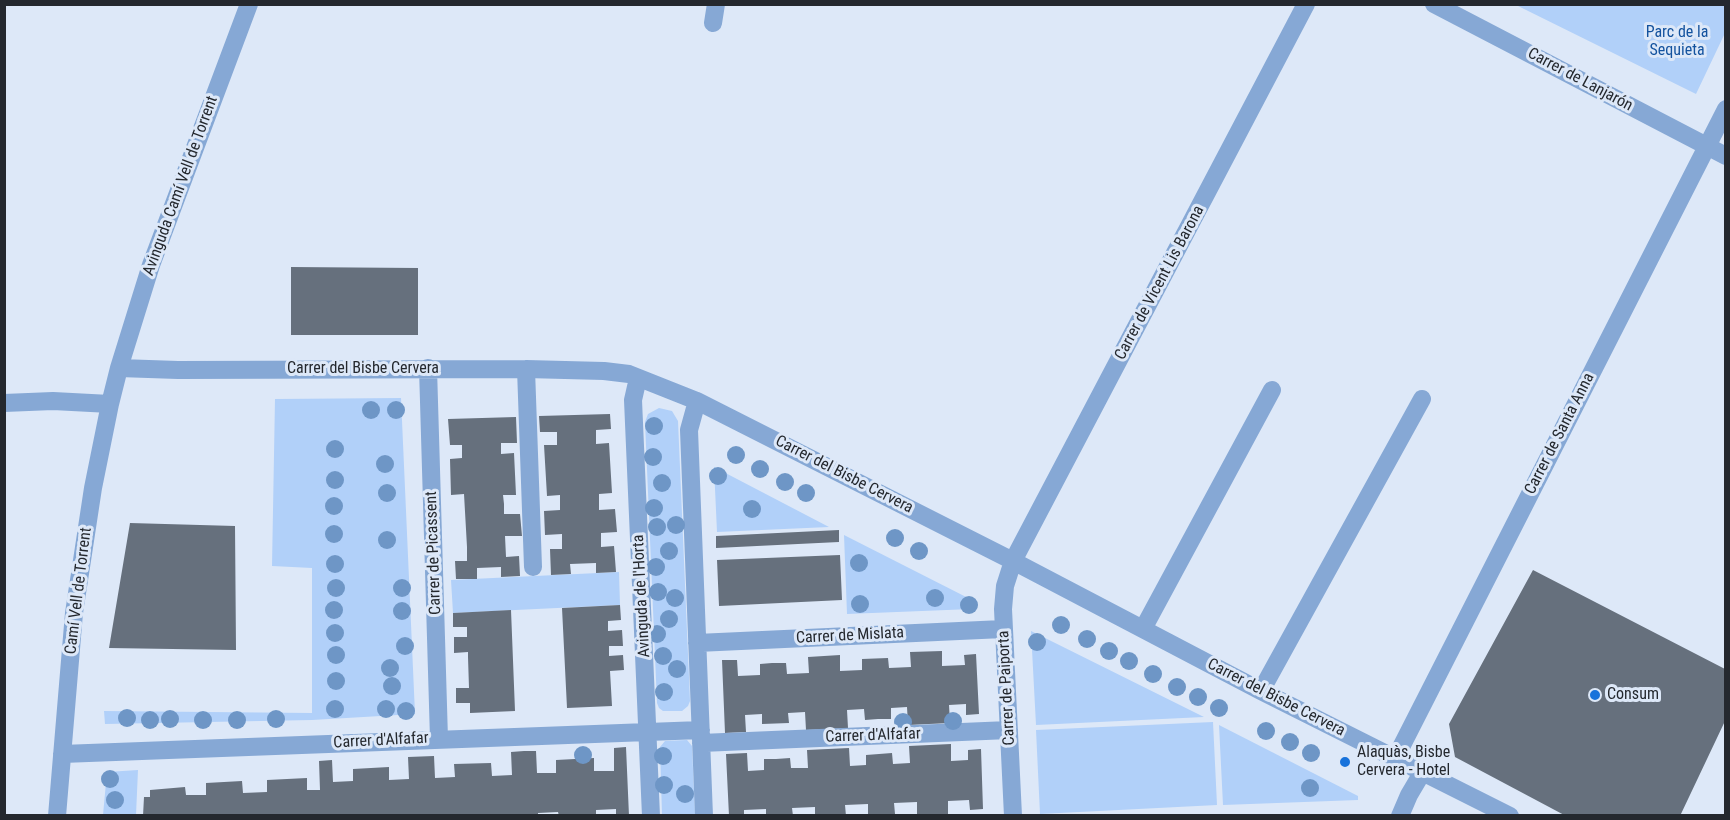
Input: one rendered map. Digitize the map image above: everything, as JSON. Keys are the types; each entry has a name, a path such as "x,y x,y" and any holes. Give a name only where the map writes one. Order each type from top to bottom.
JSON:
{"street":[{"name":"Avinguda Camí Vell de Torrent","path":"118,369 150,265 249,4"},
{"path":"714,23 716,4"},
{"name":"Carrer de Vicent Lis Barona","path":"1013,561 1306,4"},
{"name":"Carrer de Lanjarón","path":"1434,4 1725,156"},
{"name":"Carrer de Santa Anna","path":"1395,759 1725,109"},
{"name":"Carrer del Bisbe Cervera","path":"118,369 428,368 603,371 629,374 697,401 1013,561 1261,691 1510,816"},
{"name":"Carrer de Picassent","path":"428,368 439,739"},
{"name":"Camí Vell de Torrent","path":"57,816 74,613 93,488 118,369"},
{"path":"526,369 533,567"},
{"name":"Avinguda de l'Horta","path":"638,378 633,400 651,816"},
{"path":"1143,629 1272,390"},
{"path":"1261,691 1422,399"},
{"path":"4,403 53,401 110,404"},
{"path":"697,401 689,430 704,816"},
{"name":"Carrer de Paiporta","path":"1013,561 1005,586 1003,609 1013,816"},
{"name":"Carrer de Mislata","path":"697,643 1004,629"},
{"name":"Carrer d'Alfafar","path":"62,754 648,732 701,736 1010,730"},
{"path":"1400,816 1422,773"}],"green space":[{"name":"Parc de la Sequieta","path":"1516,5 1725,5 1725,33 1696,94"},
{"path":"401,398 415,714 312,720 105,724 104,711 312,713 312,568 272,566 275,399"},
{"path":"659,408 672,411 678,421 690,701 682,711 663,711 657,703 645,422 648,414"},
{"path":"714,467 829,527 717,532"},
{"path":"844,535 974,601 972,609 847,614"},
{"path":"619,572 620,605 453,613 451,580"},
{"path":"1031,631 1204,717 1036,725"},
{"path":"1213,722 1217,805 1040,814 1036,730"},
{"path":"1219,725 1358,796 1358,800 1223,805"},
{"path":"687,740 692,746 695,815 662,815 660,747 665,741"},
{"path":"138,770 136,815 103,815 107,772"}],"building":[{"path":"291,267 418,268 418,335 291,335"},
{"path":"610,414 611,429 596,430 596,444 609,443 612,493 599,494 599,510 615,509 617,532 601,533 601,547 614,546 616,572 596,573 596,563 570,564 571,574 551,575 550,549 562,549 562,534 545,535 544,511 560,510 560,495 547,496 544,445 557,445 557,432 540,432 539,416"},
{"path":"516,417 517,443 501,443 501,454 514,453 516,495 503,495 504,514 520,514 522,536 505,536 506,557 519,556 520,576 501,577 501,567 477,568 477,579 456,579 455,561 467,561 467,547 464,494 451,495 450,459 462,458 462,445 450,445 448,419"},
{"path":"130,523 235,526 236,650 109,648"},
{"path":"839,530 839,542 716,548 716,536"},
{"path":"840,555 842,600 719,606 717,560"},
{"name":"Consum","path":"1533,570 1725,669 1725,721 1680,816 1566,816 1455,757 1449,724"},
{"path":"620,605 621,620 608,621 608,631 622,630 623,646 609,646 609,656 623,655 624,670 610,671 612,706 567,708 562,608"},
{"path":"511,610 515,711 470,713 470,703 456,703 456,688 469,688 468,652 454,653 454,637 467,637 467,627 453,627 453,613"},
{"path":"942,651 942,666 965,665 964,655 976,654 979,714 966,715 966,704 949,705 950,723 908,725 907,707 891,708 891,719 865,720 864,709 847,710 848,728 806,730 805,712 788,713 789,723 762,724 762,714 745,715 746,732 725,733 722,660 737,660 738,676 760,675 760,664 772,663 786,663 787,674 809,673 808,657 840,655 840,671 862,670 862,659 888,658 889,668 911,667 910,652"},
{"path":"951,744 951,761 968,760 968,750 981,749 983,809 970,810 969,800 948,801 948,816 917,816 917,802 894,803 895,814 868,815 868,804 845,805 846,816 815,816 815,807 792,808 793,816 766,816 766,809 744,810 744,816 729,816 726,754 747,753 748,771 764,770 764,759 790,758 791,768 808,768 807,750 849,748 850,766 866,765 866,755 892,753 893,764 910,763 909,746"},
{"path":"626,747 629,816 616,816 616,809 596,810 596,816 559,816 558,812 538,813 538,816 513,816 513,814 494,816 143,816 144,797 150,797 150,790 185,787 186,795 206,795 206,783 242,781 243,793 267,792 267,780 307,778 307,790 320,790 319,761 332,760 333,782 353,781 353,769 389,767 389,780 409,779 408,757 434,756 435,778 455,777 454,764 491,763 492,776 512,775 511,752 524,751 536,751 537,773 556,773 556,760 594,758 594,771 614,771 614,748"}],"place":[{"name":"Consum","path":"1595,695"},
{"name":"Alaquàs, Bisbe Cervera - Hotel","path":"1345,762"}]}
